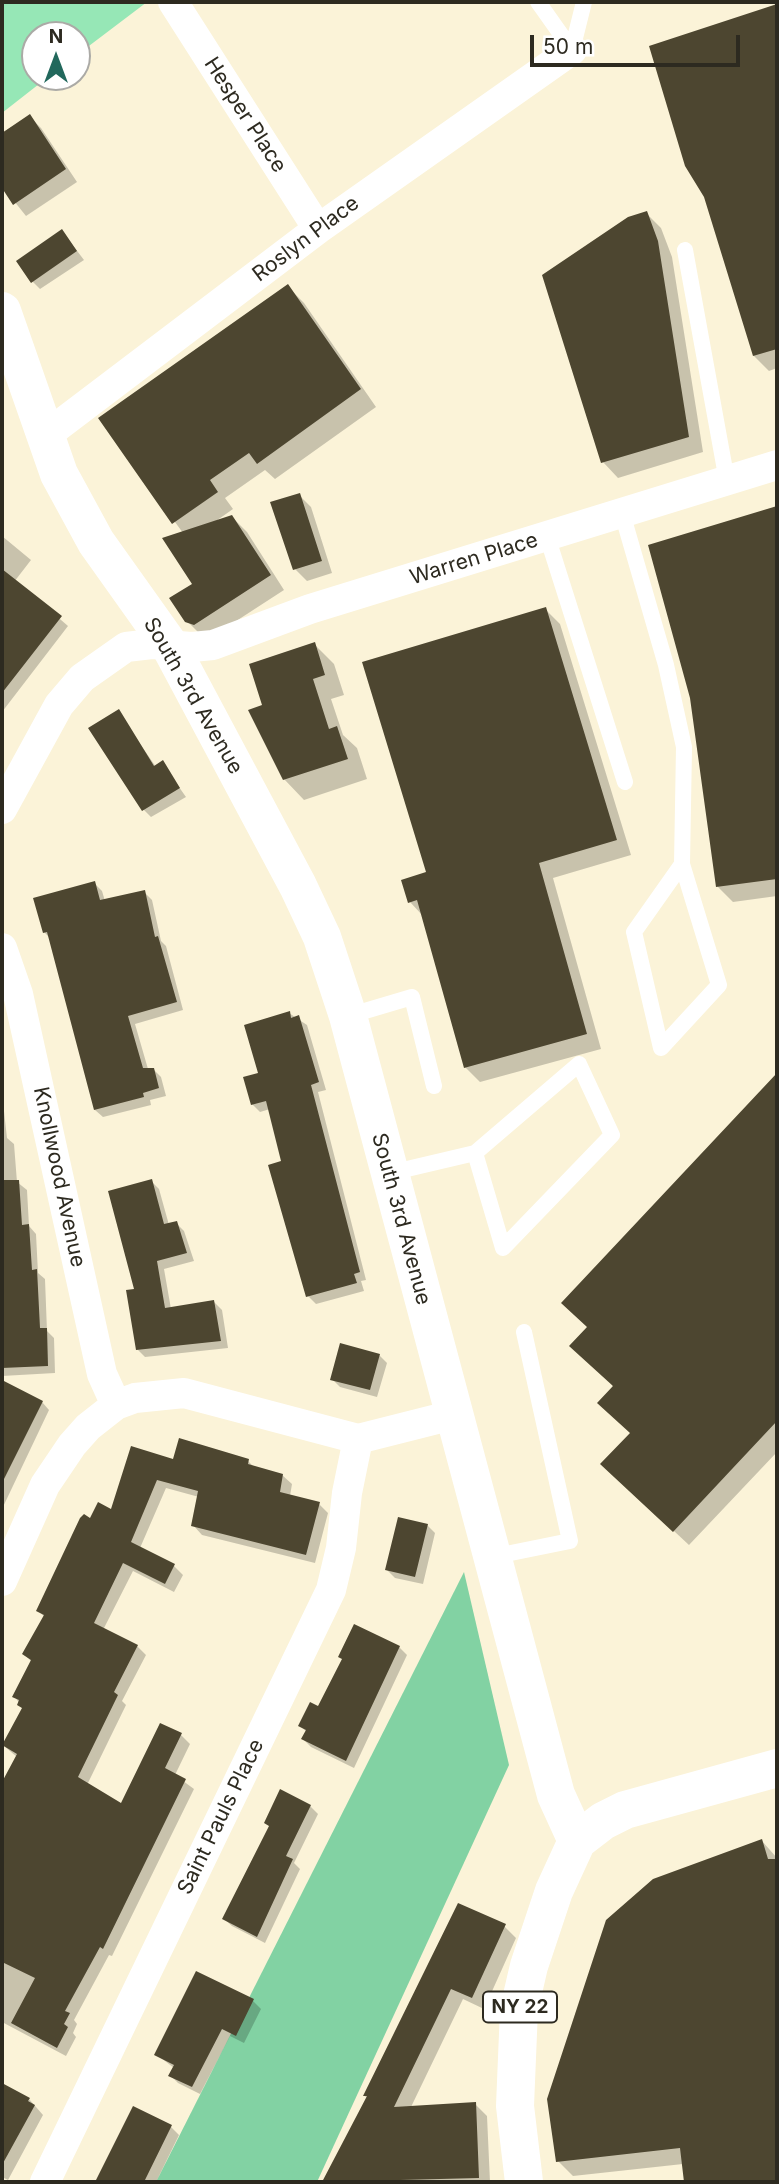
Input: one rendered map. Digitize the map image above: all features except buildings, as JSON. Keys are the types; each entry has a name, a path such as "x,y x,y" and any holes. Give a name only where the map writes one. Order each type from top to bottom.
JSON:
{"street":[{"name":"Hesper Place","path":"173,2 318,229"},
{"name":"Roslyn Place","path":"45,436 318,229 572,50"},
{"name":"South 3rd Avenue","path":"2,311 59,474 96,542 170,646 298,886 322,937 348,1016 556,1795 577,1841"},
{"name":"Warren Place","path":"2,809 59,705 82,678 126,647 152,644 213,645 310,609 777,465"},
{"name":"Knollwood Avenue","path":"2,948 21,1007 102,1374 116,1405"},
{"path":"2,1581 45,1485 72,1445 88,1427 116,1405 145,1395 184,1393 358,1439 453,1415"},
{"name":"Saint Pauls Place","path":"45,2182 331,1590 341,1548 347,1493 358,1439"},
{"name":"NY 22","path":"524,2182 515,2106 519,2009 529,1966 554,1891 577,1841 603,1821 625,1810 777,1768"}],"lane":[{"path":"538,2 572,50"},
{"path":"572,50 584,2"},
{"path":"685,250 727,481"},
{"path":"622,513 666,665 684,747 681,864 719,985 661,1048 634,932 681,864"},
{"path":"547,536 625,782"},
{"path":"348,1016 412,997 434,1086"},
{"path":"389,1173 475,1153 579,1065 612,1135 503,1248 475,1153"},
{"path":"491,1557 570,1541 524,1332"}],"green space":[{"path":"2,2 147,2 91,44 91,21 21,21 21,91 30,91 2,113"},
{"path":"464,1572 509,1765 317,2182 156,2182"}]}
